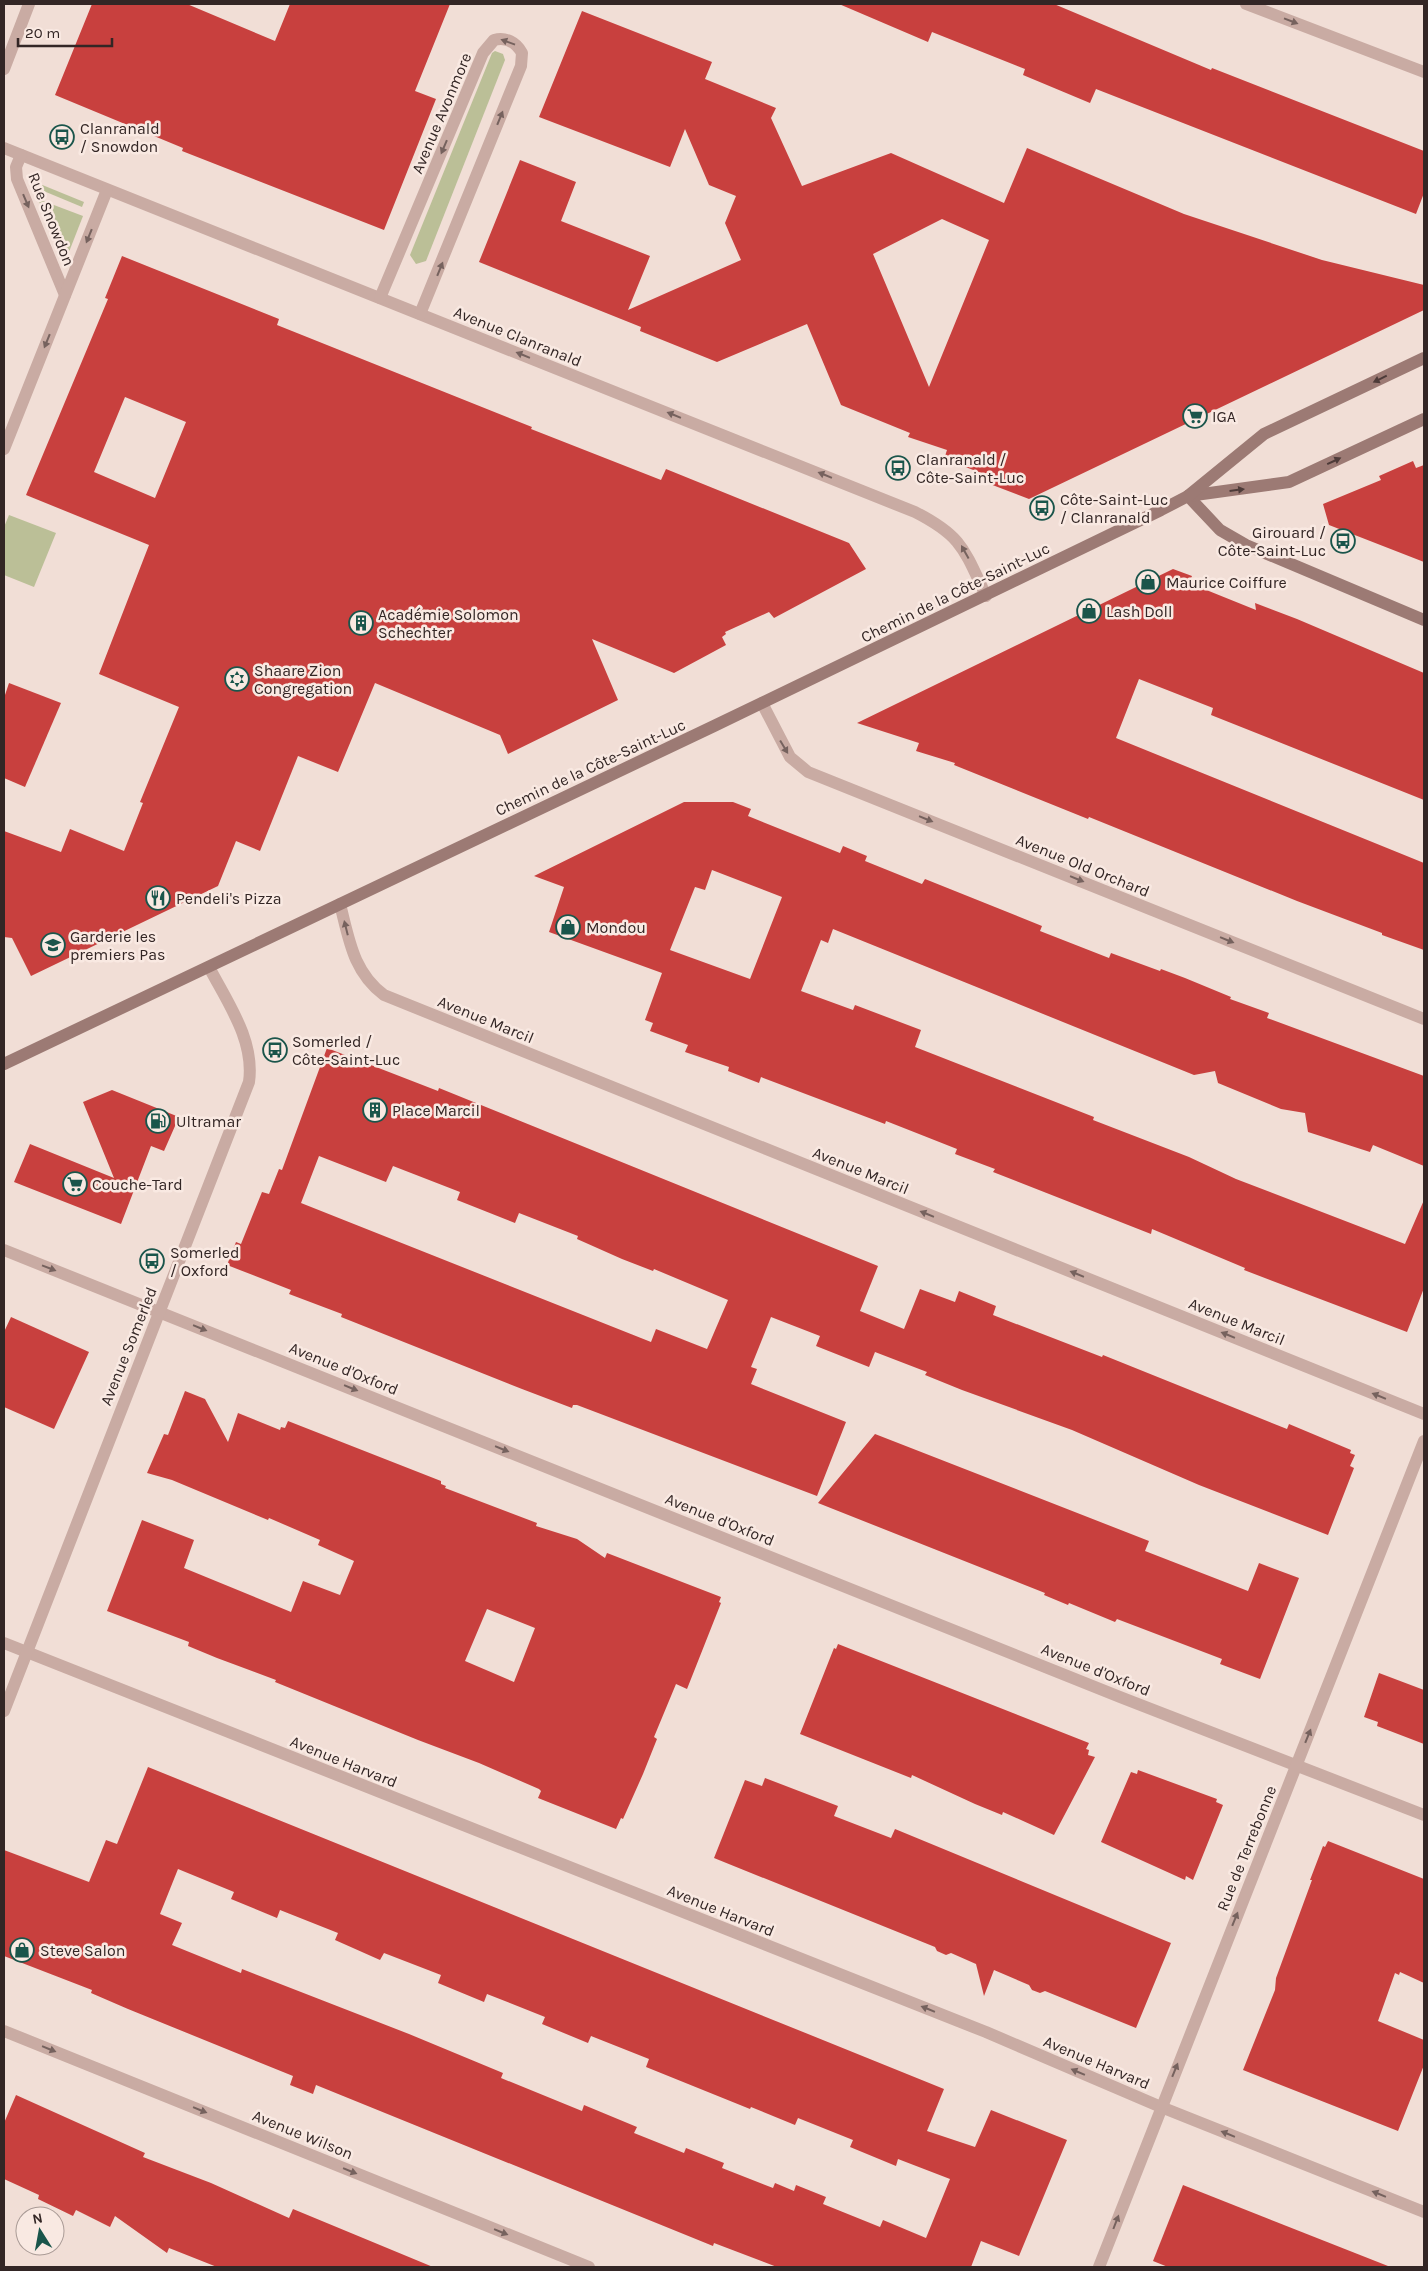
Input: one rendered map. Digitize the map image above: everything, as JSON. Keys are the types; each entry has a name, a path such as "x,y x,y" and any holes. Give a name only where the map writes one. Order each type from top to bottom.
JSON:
{"main road":[{"name":"Chemin de la Côte-Saint-Luc","path":"4,1064 986,596 1188,496 1264,434 1424,358"},
{"name":"Chemin de la Côte-Saint-Luc","path":"1188,496 1290,482 1424,418"},
{"path":"1188,496 1220,530 1246,545 1424,620"}],"street":[{"path":"4,69 29,4"},
{"path":"1246,4 1424,72"},
{"name":"Avenue Avonmore","path":"380,298 483,54 494,40 513,42 522,53 521,66 420,314"},
{"name":"Avenue Clanranald","path":"4,148 915,512 953,535 967,556 986,596"},
{"name":"Rue Snowdon","path":"21,155 16,167 17,179 65,296"},
{"name":"Rue Snowdon","path":"4,449 107,190"},
{"name":"Avenue Old Orchard","path":"762,703 790,757 808,772 1424,1019"},
{"name":"Avenue Marcil","path":"340,904 356,964 367,980 384,995 1424,1414"},
{"name":"Avenue Somerled","path":"4,1711 249,1082 250,1063 245,1037 209,966"},
{"name":"Avenue d'Oxford","path":"4,1250 1120,1697 1297,1764 1424,1815"},
{"name":"Rue de Terrebonne","path":"1099,2267 1424,1441"},
{"name":"Avenue Harvard","path":"4,1643 977,2029 1161,2107 1424,2212"},
{"name":"Avenue Wilson","path":"4,2031 589,2267"}],"green space":[{"path":"495,51 503,54 505,60 426,261 416,264 410,255 492,53"},
{"path":"35,182 84,202 82,207 34,187"},
{"path":"38,199 83,216 67,257 62,256"},
{"path":"9,515 56,533 34,587 4,575 4,527"}],"building":[{"path":"92,4 187,4 275,41 290,4 450,4 415,91 436,99 384,230 182,151 183,148 55,95"},
{"path":"839,4 1054,4 1211,70 1212,68 1424,151 1424,193 1416,214 1096,89 1090,103 1023,75 1025,69 932,32 928,42"},
{"path":"582,11 712,62 705,79 776,108 771,118 802,186 891,153 1004,203 1027,148 1184,214 1322,260 1424,285 1424,310 1029,499 982,481 984,474 944,459 947,450 908,437 910,433 841,405 807,324 717,362 640,331 641,327 479,262 520,160 576,182 561,221 650,256 628,310 741,260 725,223 736,196 709,185 685,129 670,167 539,117","holes":["942,219 989,240 929,387 873,254"]},
{"path":"122,256 279,319 277,325 532,427 531,429 661,480 666,469 849,543 866,569 774,618 769,612 725,632 726,634 722,637 726,645 674,673 592,639 618,700 508,754 500,735 375,683 338,772 298,756 260,851 236,841 218,886 31,976 12,938 4,937 4,831 61,852 70,829 124,851 143,803 140,802 179,707 99,674 149,545 26,495 108,299 105,298","holes":["125,397 186,422 155,498 94,472"]},
{"path":"1413,461 1416,468 1424,465 1424,562 1329,525 1323,504 1381,480 1379,476"},
{"path":"1173,569 1192,576 1189,583 1256,610 1255,603 1297,619 1424,673 1424,800 1211,715 1213,708 1139,679 1116,738 1424,863 1424,950 1382,935 1382,933 1297,901 1089,817 1088,819 954,765 955,763 916,751 919,743 857,723"},
{"path":"9,683 61,703 25,787 4,778 4,698"},
{"path":"684,802 733,802 751,809 748,816 840,853 843,846 867,856 865,861 922,884 925,879 1042,926 1040,931 1109,958 1111,953 1185,978 1231,997 1230,999 1269,1013 1267,1018 1424,1076 1424,1166 1373,1145 1370,1152 1308,1132 1305,1113 1281,1109 1218,1083 1215,1071 1194,1075 833,929 828,943 821,940 801,991 853,1010 855,1005 921,1030 915,1047 1094,1117 1093,1120 1189,1157 1236,1179 1405,1244 1424,1200 1424,1288 1407,1332 1244,1270 1245,1268 1152,1229 1151,1234 993,1172 995,1169 955,1154 957,1149 886,1121 885,1124 761,1077 759,1083 728,1071 729,1067 685,1052 688,1045 650,1031 653,1023 645,1020 662,973 549,932 564,887 534,876","holes":["712,870 782,897 750,979 670,950 695,887 705,890"]},
{"path":"327,1048 438,1091 439,1088 878,1266 860,1311 904,1329 920,1289 955,1302 959,1291 996,1306 993,1315 1102,1357 1103,1355 1287,1429 1289,1424 1351,1450 1350,1453 1355,1455 1350,1466 1354,1468 1328,1535 1199,1485 1072,1430 962,1390 925,1375 927,1372 875,1352 869,1367 816,1346 820,1336 771,1317 751,1367 757,1369 751,1384 846,1422 817,1496 577,1405 573,1405 572,1408 522,1389 341,1317 342,1314 289,1294 291,1290 227,1265 236,1242 241,1244 262,1192 269,1194 279,1169 282,1170","holes":["319,1156 386,1182 393,1166 460,1192 457,1200 515,1223 519,1213 578,1236 577,1239 622,1259 653,1271 654,1269 728,1300 707,1349 656,1329 651,1342 301,1203"]},
{"path":"112,1090 179,1117 164,1151 151,1146 121,1224 14,1182 30,1144 114,1178 83,1102"},
{"path":"11,1317 89,1352 54,1429 4,1407 4,1332"},
{"path":"185,1391 205,1399 228,1442 238,1413 280,1430 281,1427 285,1428 288,1421 441,1481 441,1484 446,1486 445,1488 537,1523 536,1526 577,1539 605,1558 607,1553 721,1597 719,1602 721,1603 687,1689 676,1684 654,1737 657,1739 643,1774 623,1819 621,1818 616,1829 538,1798 541,1791 539,1789 479,1763 188,1646 189,1642 107,1611 142,1520 194,1540 184,1568 291,1612 303,1581 340,1595 354,1561 318,1545 320,1540 269,1518 268,1520 172,1480 147,1473 164,1434 168,1435","holes":["487,1609 535,1628 514,1682 465,1661"]},
{"path":"875,1434 1149,1541 1145,1551 1248,1591 1259,1563 1299,1578 1260,1679 1220,1664 1222,1659 1117,1619 1115,1622 1069,1603 1068,1605 1044,1595 1045,1593 818,1503"},
{"path":"838,1644 1089,1743 1086,1749 1089,1750 1088,1755 1095,1757 1054,1835 1003,1812 1002,1815 975,1804 912,1775 911,1778 800,1734 834,1648 836,1649"},
{"path":"1379,1673 1424,1690 1424,1744 1377,1726 1378,1722 1364,1717"},
{"path":"148,1767 944,2089 927,2131 975,2147 991,2110 1067,2140 1019,2256 981,2241 971,2267 777,2267 714,2243 713,2246 316,2085 313,2094 290,2085 293,2076 128,2009 91,1993 92,1990 4,1956 4,1850 89,1882 106,1840 117,1844","holes":["178,1869 234,1892 231,1899 277,1918 280,1910 338,1933 335,1940 380,1960 384,1953 441,1975 438,1983 484,2002 487,1994 545,2017 542,2024 588,2043 591,2036 649,2059 646,2067 750,2109 751,2107 795,2125 798,2118 853,2140 850,2147 896,2166 898,2159 950,2179 926,2238 883,2220 880,2227 823,2204 826,2197 796,2185 794,2191 775,2183 773,2188 722,2168 724,2163 686,2148 684,2153 634,2133 637,2127 584,2105 582,2111 501,2078 503,2073 409,2034 242,1969 241,1973 172,1945 182,1923 160,1914"]},
{"path":"1138,1770 1217,1799 1216,1802 1223,1805 1193,1880 1186,1876 1185,1880 1101,1842 1131,1772 1137,1774"},
{"path":"765,1778 838,1806 834,1816 891,1838 895,1829 1171,1943 1136,2028 1045,1991 1040,1993 1032,1990 1029,1985 994,1970 984,1996 976,1964 951,1953 946,1955 937,1951 935,1947 714,1858 745,1780 762,1786"},
{"path":"1328,1841 1424,1879 1424,1983 1400,1972 1399,1975 1395,1973 1378,2021 1424,2040 1424,2065 1398,2131 1243,2070 1275,1990 1276,1978 1312,1880 1310,1880 1323,1846 1325,1847"},
{"path":"16,2095 145,2153 143,2157 211,2183 289,2218 293,2209 433,2267 217,2267 169,2248 167,2253 115,2216 110,2227 76,2210 73,2216 65,2212 65,2206 52,2206 38,2199 39,2195 4,2179 4,2123"},
{"path":"1183,2185 1388,2267 1168,2267 1153,2261"}],"place":[{"name":"Clanranald / Snowdon","path":"62,137"},
{"name":"IGA","path":"1195,416"},
{"name":"Clanranald / Côte-Saint-Luc","path":"898,468"},
{"name":"Côte-Saint-Luc / Clanranald","path":"1042,508"},
{"name":"Girouard / Côte-Saint-Luc","path":"1343,541"},
{"name":"Maurice Coiffure","path":"1148,582"},
{"name":"Lash Doll","path":"1089,611"},
{"name":"Académie Solomon Schechter","path":"361,623"},
{"name":"Shaare Zion Congregation","path":"237,679"},
{"name":"Pendeli's Pizza","path":"158,898"},
{"name":"Mondou","path":"568,927"},
{"name":"Garderie les premiers Pas","path":"53,945"},
{"name":"Somerled / Côte-Saint-Luc","path":"275,1050"},
{"name":"Place Marcil","path":"375,1110"},
{"name":"Ultramar","path":"158,1121"},
{"name":"Couche-Tard","path":"75,1184"},
{"name":"Somerled / Oxford","path":"152,1261"},
{"name":"Steve Salon","path":"22,1950"}]}
